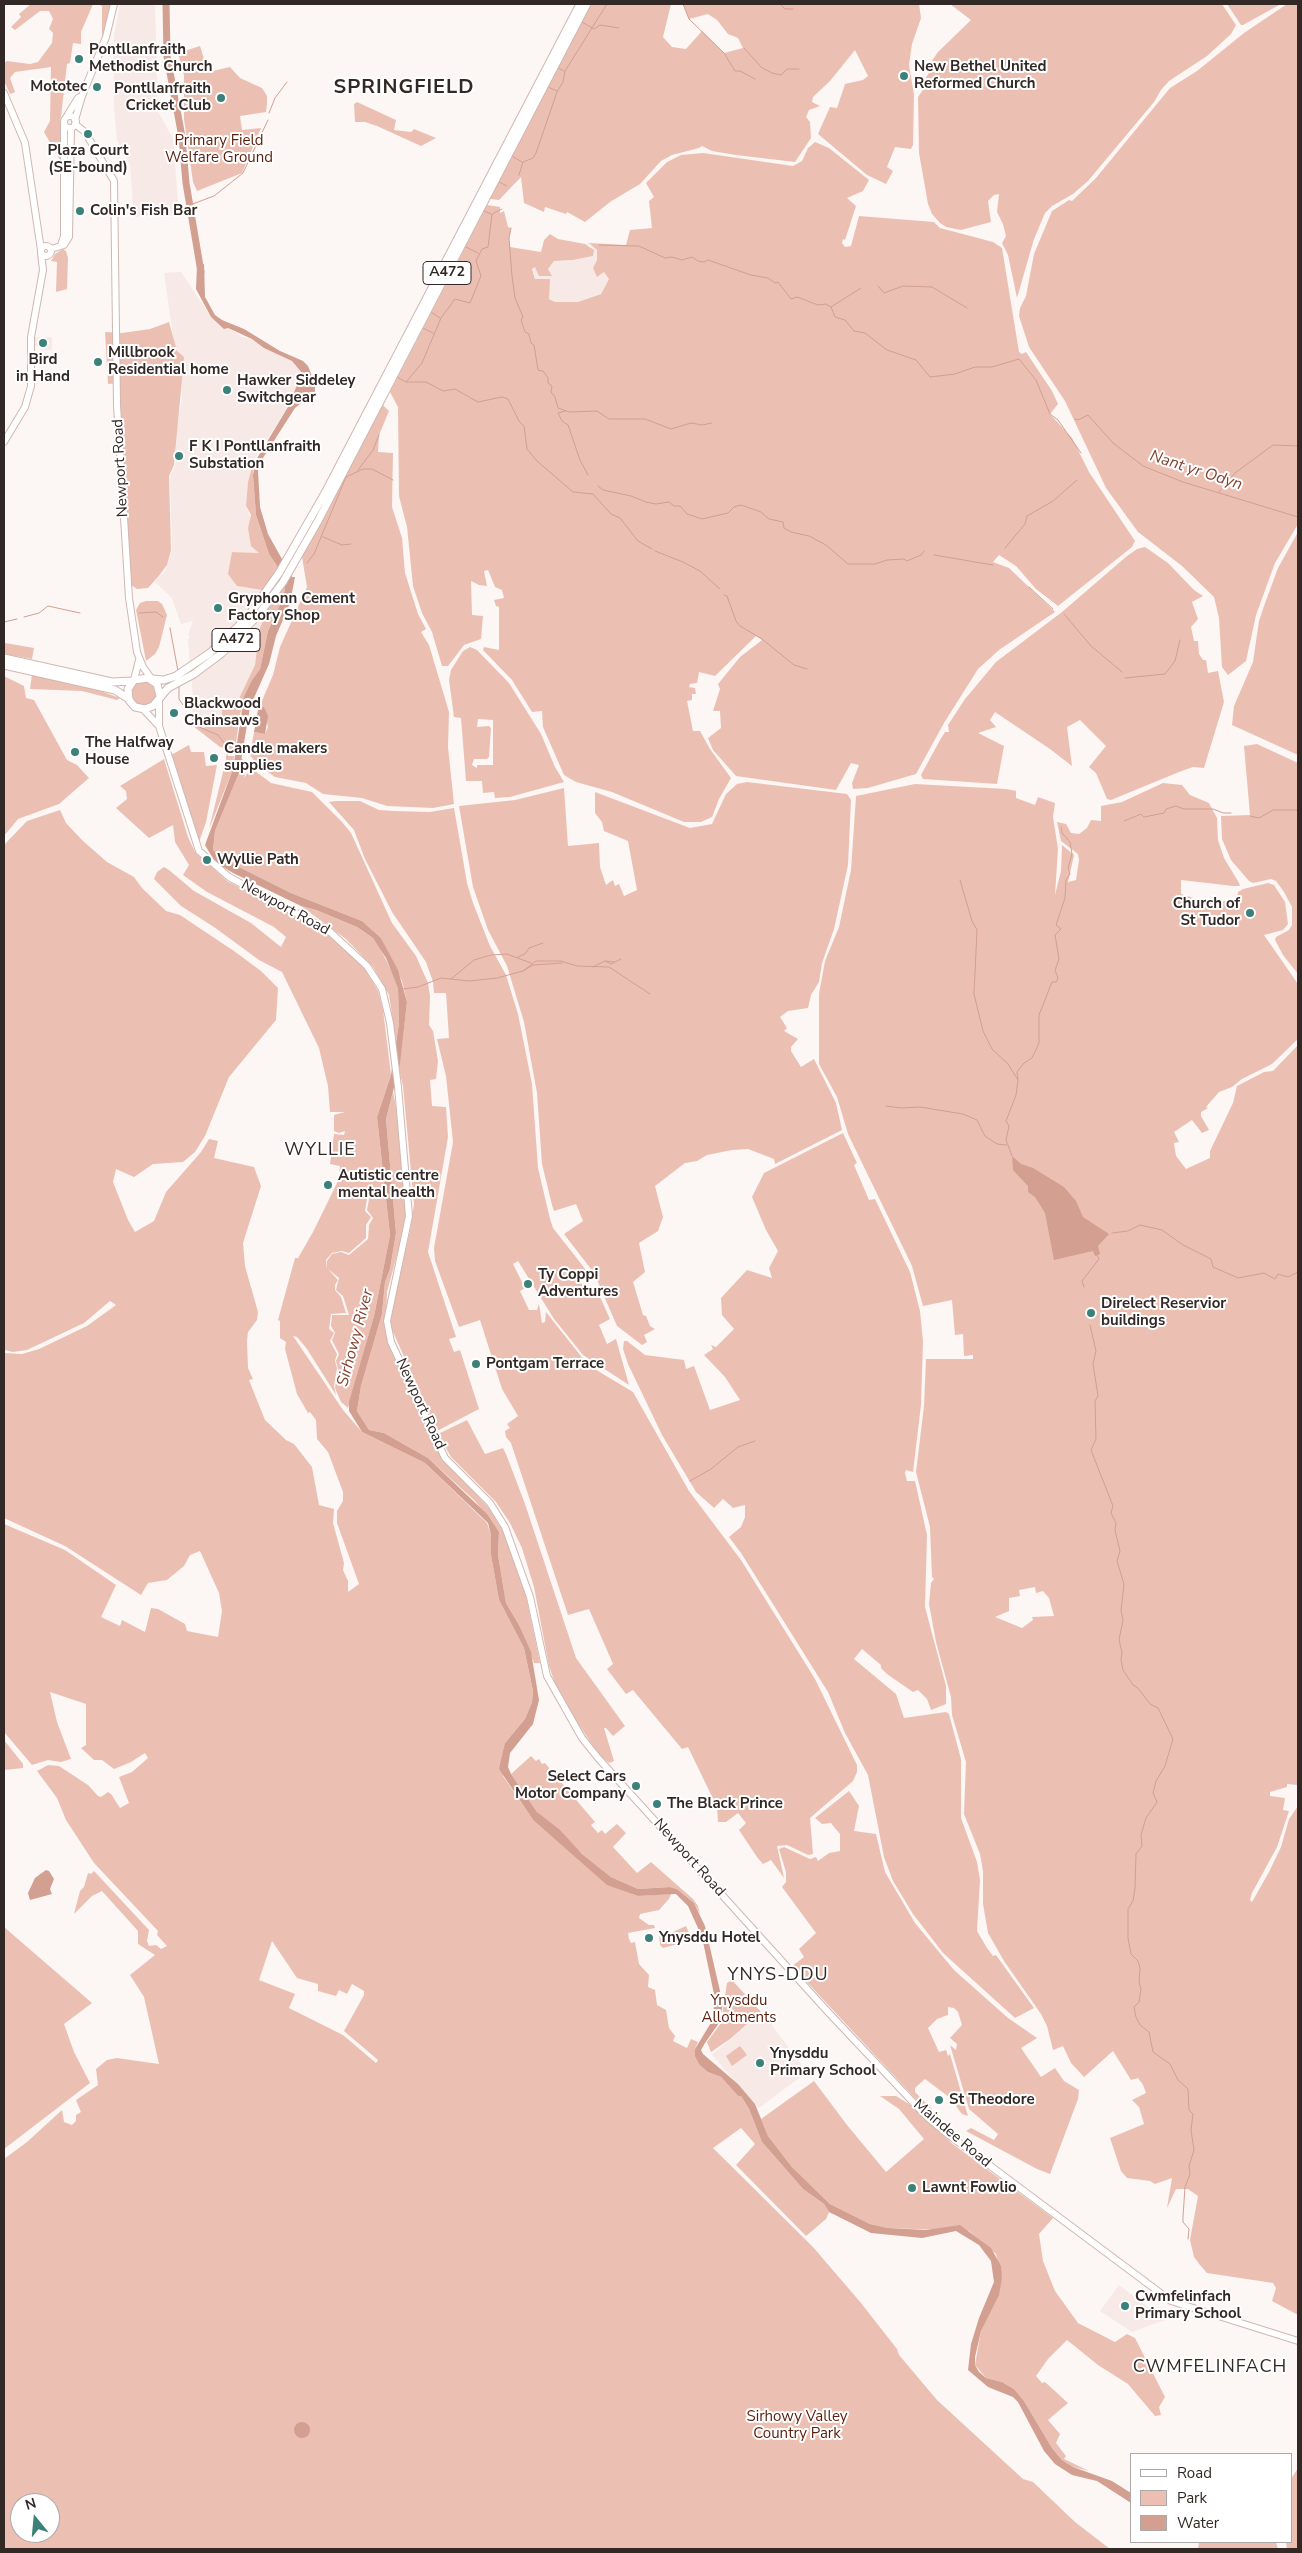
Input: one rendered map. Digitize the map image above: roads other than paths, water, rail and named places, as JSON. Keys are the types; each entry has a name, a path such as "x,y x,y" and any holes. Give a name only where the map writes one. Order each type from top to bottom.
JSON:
{"main road":[{"path":"41,251 46,256 49,249 66,243 69,237 71,124 106,37 114,4"},
{"name":"A472","path":"159,698 176,680 210,653 247,618 279,573 303,531 580,4"},
{"name":"A472","path":"152,679 176,680 222,653 242,633 283,582 306,542 587,4"},
{"path":"4,93 22,133 43,270"},
{"path":"71,124 63,121 78,98 82,96"},
{"name":"Newport Road","path":"71,124 85,132 114,181 120,472 131,616 139,659 138,669 133,681"},
{"path":"38,234 49,249"},
{"path":"4,442 25,407 30,391 32,373 31,337 43,270 49,249"},
{"path":"4,658 116,683 133,681 141,677 152,679 158,686 159,698 151,708 143,709 134,706 120,692 111,689 4,665"},
{"name":"Newport Road","path":"139,659 152,679"},
{"path":"129,700 127,692 133,681"},
{"name":"Newport Road","path":"159,698 159,726 199,851 229,877 316,922 354,951 367,966 382,989 392,1038 398,1088 409,1216 388,1312 389,1332 439,1448 458,1473 490,1502 512,1543 530,1597 542,1660 552,1689 594,1754 898,2087"},
{"name":"Newport Road","path":"143,709 159,726"},
{"name":"Maindee Road","path":"898,2087 945,2132 1171,2301 1298,2341"}],"water":[{"path":"204,264 205,297 215,315 244,329 280,351 303,361 308,366 315,384 315,392 295,408 261,461 258,471 260,507 268,534 292,577 295,577 290,603 276,636 269,664 250,707 239,773 215,831 213,850 225,860 291,893 362,921 381,938 398,970 407,1002 400,1064 386,1119 396,1233 390,1269 385,1282 382,1314 361,1386 357,1411 369,1430 384,1433 428,1458 487,1514 499,1532 498,1555 506,1603 519,1625 531,1652 539,1700 533,1724 510,1753 508,1767 537,1812 560,1830 582,1854 611,1877 638,1889 670,1887 677,1889 694,1903 705,1926 723,2004 719,2023 701,2050 703,2054 738,2084 755,2104 768,2136 792,2167 830,2204 870,2224 888,2228 926,2230 960,2225 991,2248 1001,2266 1002,2278 999,2295 981,2331 975,2365 986,2378 1002,2382 1014,2389 1024,2401 1052,2448 1062,2460 1073,2467 1112,2481 1130,2492 1130,2502 1097,2481 1072,2475 1055,2464 1044,2451 1018,2402 1013,2397 988,2387 968,2370 971,2344 979,2318 994,2282 991,2261 979,2245 956,2231 922,2238 871,2233 829,2212 824,2204 803,2189 762,2142 749,2109 741,2096 738,2096 721,2077 708,2072 699,2064 695,2056 695,2049 712,2021 715,1999 702,1937 688,1906 676,1894 638,1896 607,1885 533,1820 499,1769 505,1743 525,1719 532,1702 533,1691 524,1648 499,1600 491,1555 491,1535 488,1523 425,1463 362,1432 349,1411 349,1402 374,1316 390,1235 377,1117 391,1075 399,1023 398,988 386,958 373,938 357,927 316,910 301,906 233,873 215,862 205,845 233,769 244,697 260,669 268,631 283,598 285,588 277,566 269,554 256,515 253,475 256,460 288,407 302,373 292,361 264,348 252,339 228,328 224,329 211,317 196,289 197,266"},
{"path":"264,707 268,716 265,734 254,732 258,710"},
{"path":"1012,1156 1021,1164 1033,1168 1064,1187 1076,1201 1083,1217 1109,1234 1098,1246 1100,1254 1095,1256 1093,1251 1054,1260 1045,1213 1035,1197 1028,1192 1028,1186 1013,1170"},
{"path":"46,1870 49,1871 54,1879 50,1889 52,1894 30,1900 28,1893 35,1878"},
{"path":"302,2422 308,2424 310,2430 308,2436 302,2438 296,2436 294,2430 296,2424"}],"waterway":[{"name":"Sirhowy River","path":"166,4 167,56 182,137 186,183 201,272"},
{"path":"519,175 523,162 533,158 536,153 557,92 563,82 565,71 607,4"},
{"path":"683,4 689,19 724,53 735,71 740,71 755,79"},
{"path":"780,4 785,9 793,9"},
{"path":"582,22 594,29 600,25 619,28"},
{"path":"744,48 761,67 772,73 781,75 787,69 799,69"},
{"path":"558,68 564,71"},
{"path":"269,113 275,98 287,82"},
{"path":"548,87 557,91"},
{"path":"190,205 214,196 243,173 268,120"},
{"path":"512,156 522,162"},
{"path":"499,182 507,186"},
{"path":"407,381 422,363 441,318 455,299 470,303 481,276 476,261 482,249 488,247 492,214 502,209"},
{"path":"484,211 491,214"},
{"path":"511,228 509,238 515,298 523,317 521,320 525,332 529,334 531,343 534,345 538,370 543,371 548,378 548,383 552,386 551,392 555,397 558,408 569,412 597,411 609,419 645,419 671,429 691,423 702,425 712,423"},
{"name":"Nant yr Odyn","path":"599,245 639,246 665,258 672,257 682,260 692,257 698,261 704,262 708,260 751,275 768,278 775,283 778,282 791,299 797,297 818,305 826,304 831,307 835,317 845,320 854,331 865,333 887,350 916,360 930,377 955,374 975,367 992,367 1019,359 1036,380 1050,414 1058,420 1081,453"},
{"path":"466,247 478,253"},
{"path":"878,286 884,293 903,286 932,287 967,308"},
{"path":"831,307 861,288"},
{"path":"431,312 440,318"},
{"path":"423,328 433,333"},
{"path":"397,377 406,382 426,382 443,391 455,389 478,402 502,397 508,399 519,421 524,426 527,449 537,461 573,492 593,494 611,514 620,518 638,541 652,549"},
{"path":"565,411 558,413 562,421 568,425 580,460 588,475"},
{"name":"Nant yr Odyn","path":"1075,419 1078,420 1088,415 1113,443 1143,466 1183,482 1298,517"},
{"path":"358,470 373,450 379,435"},
{"path":"1219,492 1235,473 1273,445 1298,446"},
{"path":"307,563 314,554 346,477 363,469 372,469 393,480"},
{"path":"1005,548 1025,524 1027,516 1053,501 1077,480"},
{"path":"598,486 603,490 631,496 646,502 656,504 669,502 674,506 680,506 687,514 702,519 728,513 734,507 741,505 761,512 769,519 783,522 784,528 791,532 809,536 826,545 848,564 875,564 887,560 904,559 907,561 921,555 924,551"},
{"path":"323,537 342,545 351,544"},
{"path":"655,551 700,571 720,589"},
{"path":"934,555 993,565"},
{"path":"1029,587 1053,609"},
{"path":"724,595 727,596 736,621 740,626 762,639 794,665 807,669"},
{"path":"24,617 39,613 48,606 80,613"},
{"path":"139,613 156,612 163,617"},
{"path":"1064,614 1091,646 1122,672"},
{"path":"4,622 17,619"},
{"path":"170,628 178,671"},
{"path":"1125,678 1165,674 1175,661 1180,640"},
{"path":"179,685 179,699 183,705"},
{"path":"189,714 197,726 218,735 227,747 227,758"},
{"path":"1124,821 1141,814 1144,817 1164,813 1166,809 1176,806 1184,809 1213,809 1223,813 1231,813"},
{"path":"1250,816 1259,818 1273,810 1298,810"},
{"path":"1018,1079 1017,1072 1024,1063 1032,1058 1039,1043 1039,1015 1052,982 1056,982 1058,978 1055,970 1059,959 1055,935 1061,929 1056,925 1065,898 1066,880 1070,874 1068,868 1072,854 1070,842 1062,833 1061,827"},
{"path":"960,880 972,921 977,930 974,994 983,1031 992,1049 1008,1064 1018,1080 1016,1095 1006,1121 1009,1126 1006,1140 1012,1156"},
{"path":"518,957 525,954 529,948 543,943"},
{"path":"451,979 474,960 491,955 507,954 531,963"},
{"path":"593,967 605,961 611,964 621,959"},
{"path":"403,989 418,987 441,978 469,981 497,978 523,971 536,961 561,961 577,966 609,967 650,994"},
{"path":"606,961 614,962"},
{"path":"523,971 533,965 562,963"},
{"path":"886,1106 901,1108 920,1107 963,1114 977,1120 985,1136 997,1144 1006,1145"},
{"path":"1112,1233 1128,1231 1140,1225 1162,1230 1183,1245 1211,1259 1213,1267 1238,1278 1264,1273 1275,1279 1278,1274 1288,1277 1298,1272"},
{"path":"1084,1287 1082,1281 1099,1259 1097,1255"},
{"path":"1090,1325 1096,1351 1093,1364 1098,1396 1095,1401 1096,1439 1091,1450 1113,1506 1111,1513 1116,1523 1115,1530 1120,1551 1117,1561 1124,1584 1121,1611 1123,1620 1119,1640 1123,1670 1150,1704 1158,1708 1173,1739 1165,1766 1156,1781 1153,1793 1157,1802 1146,1818 1141,1835 1142,1846 1136,1854 1135,1888 1133,1901 1128,1909 1128,1938 1131,1954 1138,1961 1140,1968 1139,1982 1141,1989 1139,2002 1134,2007 1136,2017 1140,2025 1149,2032 1153,2052 1170,2064 1178,2080 1188,2089 1189,2110 1193,2114 1191,2130 1194,2150 1189,2166 1190,2174 1185,2187 1183,2217 1183,2222 1189,2229 1188,2239"},
{"path":"690,1481 711,1469 738,1447 755,1441"}],"place":[{"name":"Pontllanfraith Methodist Church","path":"79,59"},
{"name":"New Bethel United Reformed Church","path":"904,76"},
{"name":"Mototec","path":"97,87"},
{"name":"Pontllanfraith Cricket Club","path":"221,98"},
{"name":"Plaza Court (SE-bound)","path":"88,134"},
{"name":"Colin's Fish Bar","path":"80,211"},
{"name":"Bird in Hand","path":"43,343"},
{"name":"Millbrook Residential home","path":"98,362"},
{"name":"Hawker Siddeley Switchgear","path":"227,390"},
{"name":"F K I Pontllanfraith Substation","path":"179,456"},
{"name":"Gryphonn Cement Factory Shop","path":"218,608"},
{"name":"Blackwood Chainsaws","path":"174,713"},
{"name":"The Halfway House","path":"75,752"},
{"name":"Candle makers supplies","path":"214,758"},
{"name":"Wyllie Path","path":"207,860"},
{"name":"Church of St Tudor","path":"1250,913"},
{"name":"Autistic centre mental health","path":"328,1185"},
{"name":"Ty Coppi Adventures","path":"528,1284"},
{"name":"Direlect Reservior buildings","path":"1091,1313"},
{"name":"Pontgam Terrace","path":"476,1364"},
{"name":"Select Cars Motor Company","path":"636,1786"},
{"name":"The Black Prince","path":"657,1804"},
{"name":"Ynysddu Hotel","path":"649,1938"},
{"name":"Ynysddu Primary School","path":"760,2063"},
{"name":"St Theodore","path":"939,2100"},
{"name":"Lawnt Fowlio","path":"912,2188"},
{"name":"Cwmfelinfach Primary School","path":"1125,2306"}],"district":[{"name":"SPRINGFIELD","path":"404,88"},
{"name":"WYLLIE","path":"320,1151"},
{"name":"YNYS-DDU","path":"778,1976"},
{"name":"CWMFELINFACH","path":"1210,2368"}],"park label":[{"name":"Primary Field Welfare Ground","path":"219,150"},
{"name":"Ynysddu Allotments","path":"739,2010"},
{"name":"Sirhowy Valley Country Park","path":"797,2426"}]}
